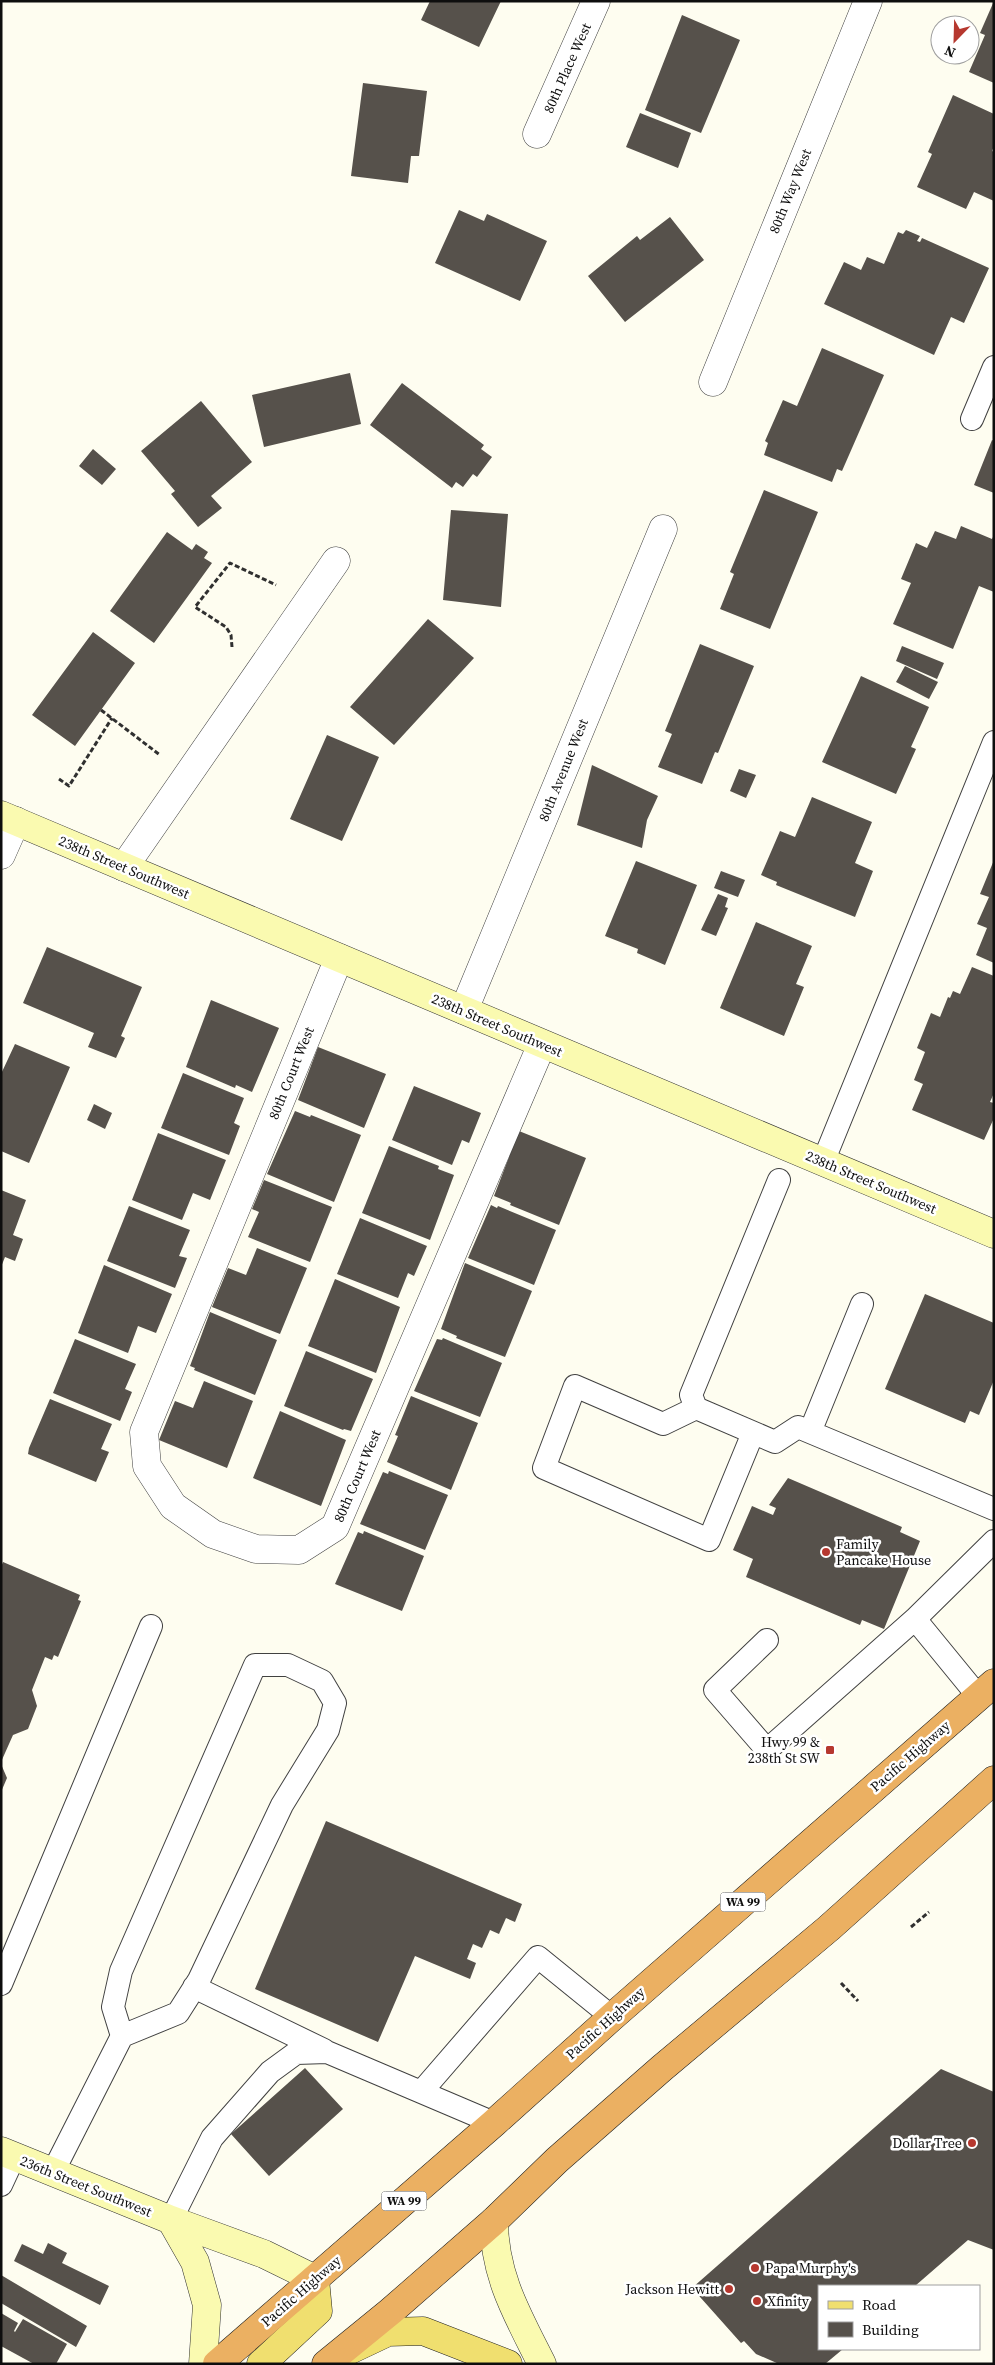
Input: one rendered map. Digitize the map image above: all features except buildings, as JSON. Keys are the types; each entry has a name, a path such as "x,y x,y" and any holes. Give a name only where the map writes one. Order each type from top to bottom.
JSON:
{"highway":[{"name":"Pacific Highway","path":"217,2364 494,2123 986,1689"},
{"path":"329,2361 494,2222 557,2160 662,2068 829,1928 994,1780"}],"main road":[{"path":"261,2364 318,2311 315,2279"},
{"path":"329,2361 388,2332 423,2331 508,2364"}],"street":[{"name":"80th Place West","path":"537,134 596,1"},
{"name":"80th Way West","path":"712,382 868,1"},
{"name":"80th Avenue West","path":"464,1010 663,529"},
{"path":"124,867 336,561"},
{"name":"238th Street Southwest","path":"9,818 994,1234"},
{"path":"1,855 9,818"},
{"name":"80th Court West","path":"339,958 144,1432 147,1466 173,1506 213,1534 256,1549 299,1550 335,1527 542,1044"},
{"name":"236th Street Southwest","path":"8,2154 171,2220 264,2254 315,2279"},
{"path":"171,2220 195,2262 207,2305 204,2364"},
{"path":"494,2222 494,2245 498,2268 518,2316 542,2364"}],"lane":[{"path":"972,419 994,367"},
{"path":"823,1162 994,742"},
{"path":"778,1180 691,1395 696,1408 775,1442 798,1427 994,1510"},
{"path":"810,1432 862,1304"},
{"path":"696,1408 663,1424 575,1386 544,1468 709,1540 753,1433"},
{"path":"767,1640 715,1690 767,1750 915,1619 994,1541"},
{"path":"915,1619 986,1689"},
{"path":"1,1984 151,1626"},
{"path":"53,2172 122,2036 178,2013 194,1987 282,1805 328,1730 335,1703 322,1681 288,1665 255,1665 121,1971 113,2007 122,2036"},
{"path":"422,2091 538,1957 612,2017"},
{"path":"194,1987 327,2052 494,2123"},
{"path":"171,2220 212,2138 270,2072 296,2053 327,2052"},
{"path":"1,2185 8,2154"}],"path":[{"path":"232,650 231,635 226,627 194,607 230,563 284,589"},
{"path":"101,710 163,758"},
{"path":"58,780 69,786 112,718"},
{"path":"911,1927 929,1912"},
{"path":"841,1983 858,2001"}],"place":[{"name":"Family Pancake House","path":"826,1552"},
{"name":"Hwy 99 & 238th St SW","path":"830,1750"},
{"name":"Dollar Tree","path":"972,2143"},
{"name":"Papa Murphy's","path":"755,2268"},
{"name":"Jackson Hewitt","path":"729,2289"},
{"name":"Xfinity","path":"757,2301"}]}
